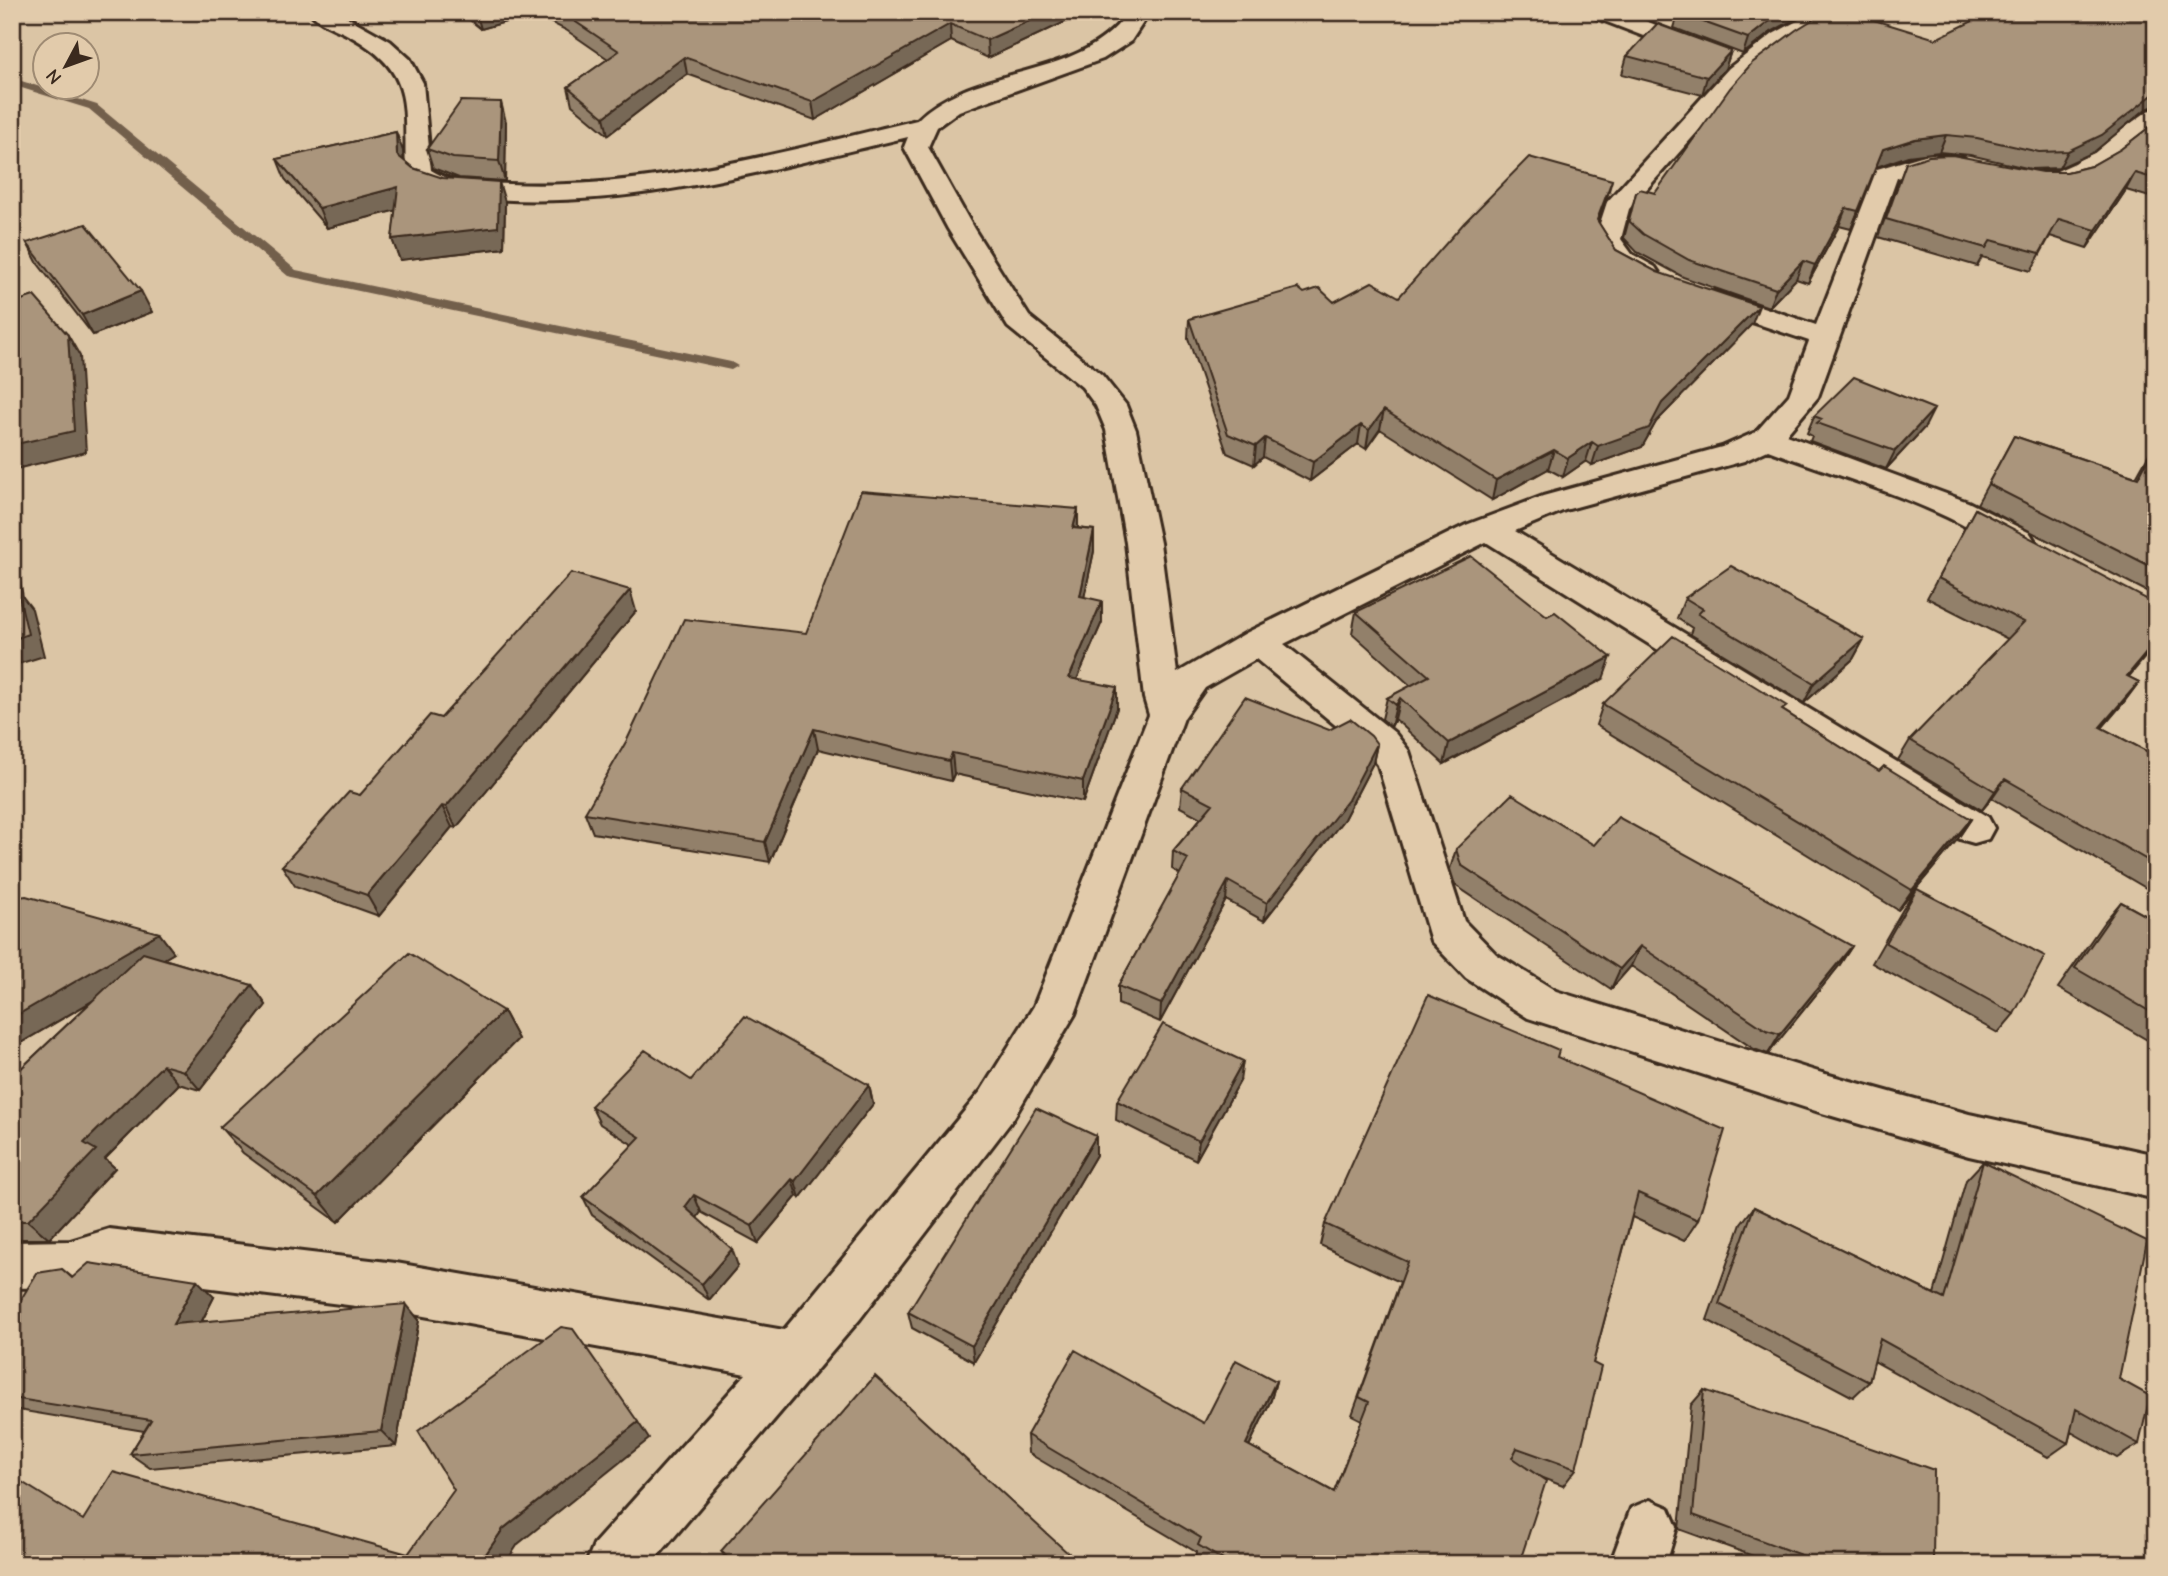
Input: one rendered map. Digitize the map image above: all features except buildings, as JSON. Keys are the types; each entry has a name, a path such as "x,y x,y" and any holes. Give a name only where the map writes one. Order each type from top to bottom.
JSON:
{"street":[{"path":"321,12 377,44 396,58 410,77 419,173 442,186 512,192 584,193 653,186 923,126"},
{"path":"1139,12 1119,40 1098,52 1051,72 986,91 929,119 918,134 916,147 961,229 1018,321 1035,338 1092,381 1111,405 1121,429 1143,543 1162,698 1167,715"},
{"path":"1602,12 1746,66"},
{"path":"1662,282 1622,260 1608,239 1616,207 1746,66 1781,39 1830,12"},
{"path":"614,1564 794,1357 997,1105 1053,1014 1167,715 1192,679 1258,642 1488,529 1554,503 1733,454 1767,439 1803,397 1886,174 1906,165 1934,159 2026,178 2061,178 2084,168 2156,116"},
{"path":"1687,291 1825,337"},
{"path":"1767,439 1957,509 2044,554"},
{"path":"1488,529 1974,828"},
{"path":"1258,642 1382,743 1396,761 1446,929 1481,966 1543,1005 1955,1131 2156,1177"},
{"path":"12,1265 70,1264 109,1252 136,1255 396,1286 794,1357"}],"waterway":[{"path":"12,81 93,107 292,273 731,366"}]}
